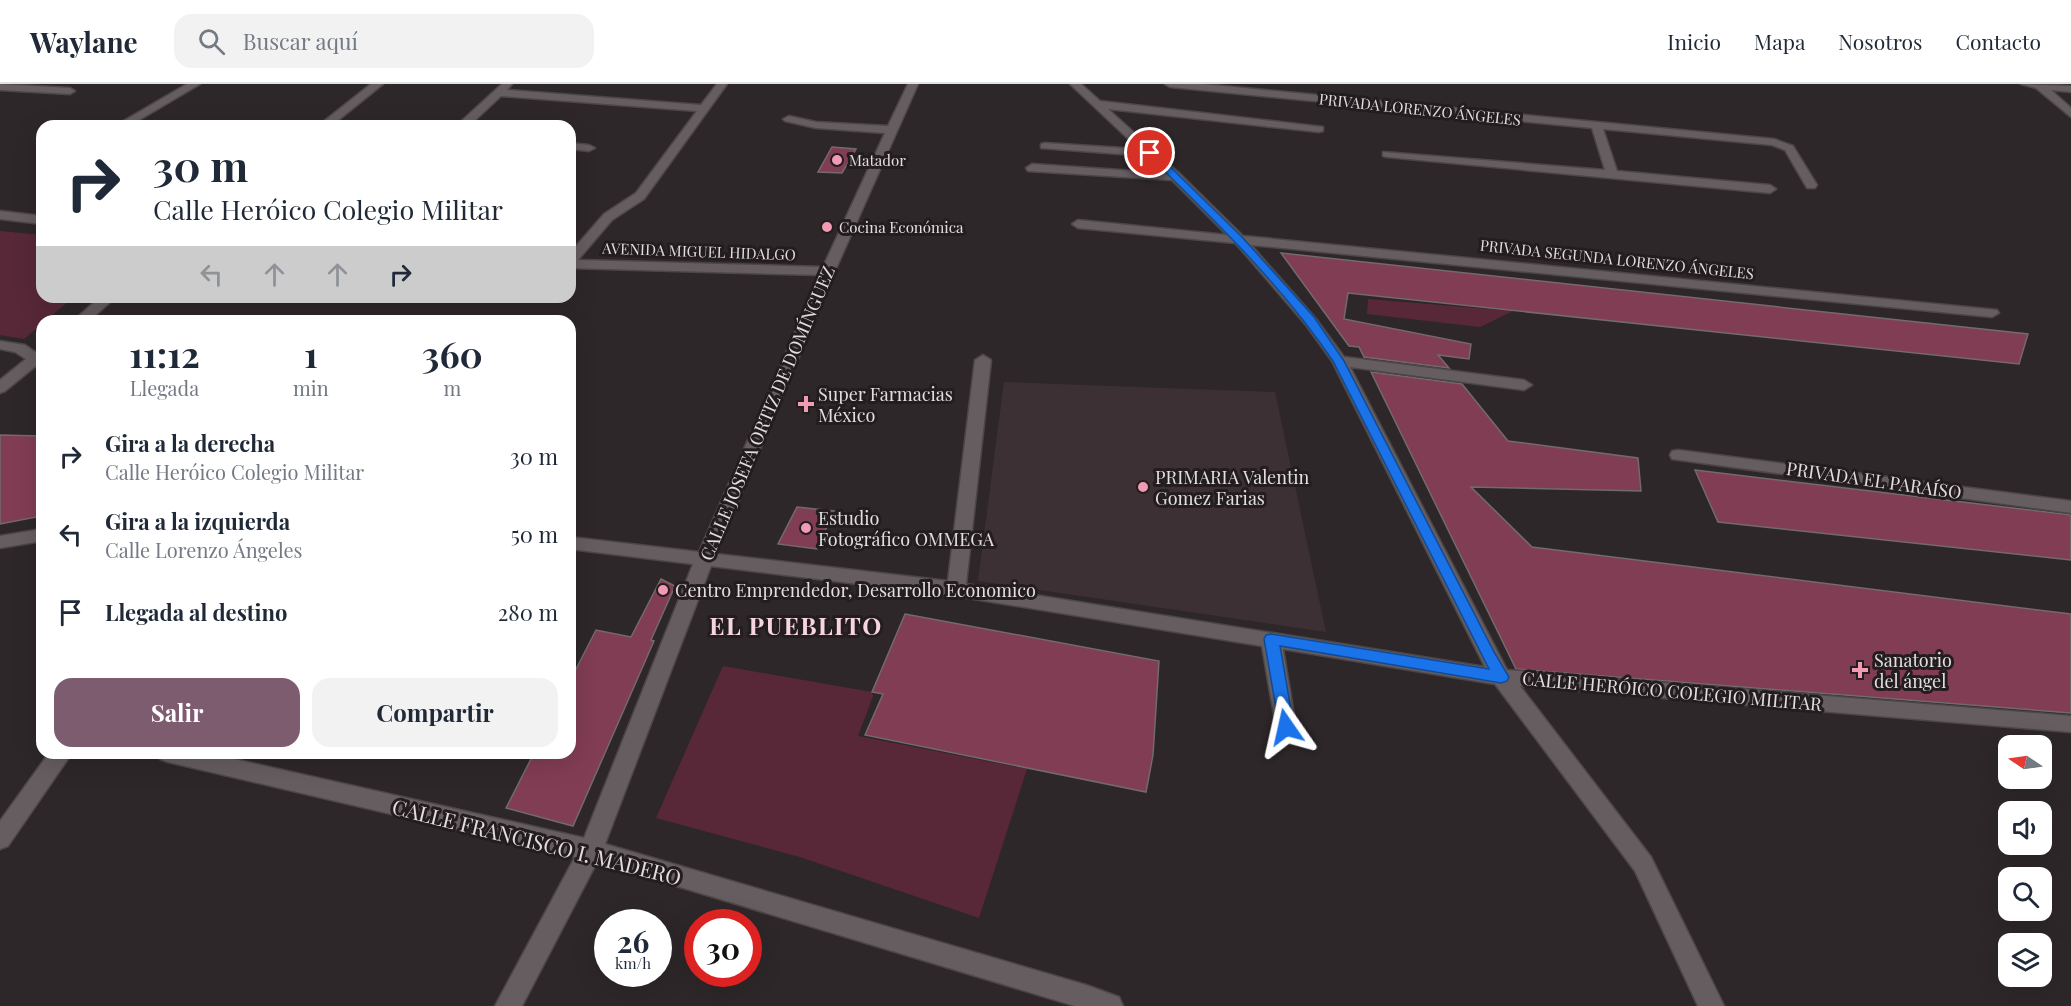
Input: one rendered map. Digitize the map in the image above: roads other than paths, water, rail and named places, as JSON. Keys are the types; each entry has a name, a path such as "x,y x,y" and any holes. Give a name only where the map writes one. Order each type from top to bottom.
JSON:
{"street":[{"path":"132,120 195,84"},
{"path":"332,120 378,84"},
{"path":"469,120 509,84"},
{"path":"576,255 608,217 640,196 722,84"},
{"name":"CALLE JOSEFA ORTIZ DE DOMÍNGUEZ","path":"508,1006 591,850 705,558 828,271 913,84"},
{"path":"1075,84 1239,239 1310,319 1339,361 1488,655 1501,677 1643,864 1711,1006"},
{"name":"PRIVADA LORENZO ÁNGELES","path":"1170,84 1784,144 1789,148 1811,185"},
{"path":"2026,84 2071,89"},
{"path":"2040,86 2071,114"},
{"path":"0,87 70,91"},
{"path":"499,93 704,108"},
{"path":"1097,104 1319,129"},
{"path":"789,119 816,125 891,130"},
{"path":"1597,127 1612,174"},
{"path":"1045,146 1150,153"},
{"path":"576,147 589,148"},
{"path":"1387,154 1770,189"},
{"path":"1032,168 1176,177"},
{"path":"0,215 36,219"},
{"name":"PRIVADA SEGUNDA LORENZO ÁNGELES","path":"1078,224 1992,313"},
{"name":"AVENIDA MIGUEL HIDALGO","path":"576,262 828,271"},
{"path":"87,315 102,303"},
{"path":"0,345 20,348 27,354 36,355"},
{"path":"0,388 36,358"},
{"path":"956,589 983,360"},
{"path":"1339,361 1524,385"},
{"name":"PRIVADA EL PARAÍSO","path":"1678,455 2071,507"},
{"path":"0,542 36,536"},
{"name":"CALLE HERÓICO COLEGIO MILITAR","path":"576,544 956,589 1501,677 2071,724"},
{"path":"1271,639 1286,727"},
{"path":"0,839 57,759"},
{"name":"CALLE FRANCISCO I. MADERO","path":"194,759 591,850 1093,1003"}],"place":[{"name":"Matador","path":"837,160"},
{"name":"Cocina Económica","path":"827,227"},
{"name":"Super Farmacias México","path":"806,404"},
{"name":"PRIMARIA Valentin Gomez Farias","path":"1143,487"},
{"name":"Estudio Fotográfico OMMEGA","path":"806,528"},
{"name":"Centro Emprendedor, Desarrollo Economico","path":"663,590"},
{"name":"Sanatorio del ángel","path":"1860,670"}],"district":[{"name":"EL PUEBLITO","path":"796,625"}]}
